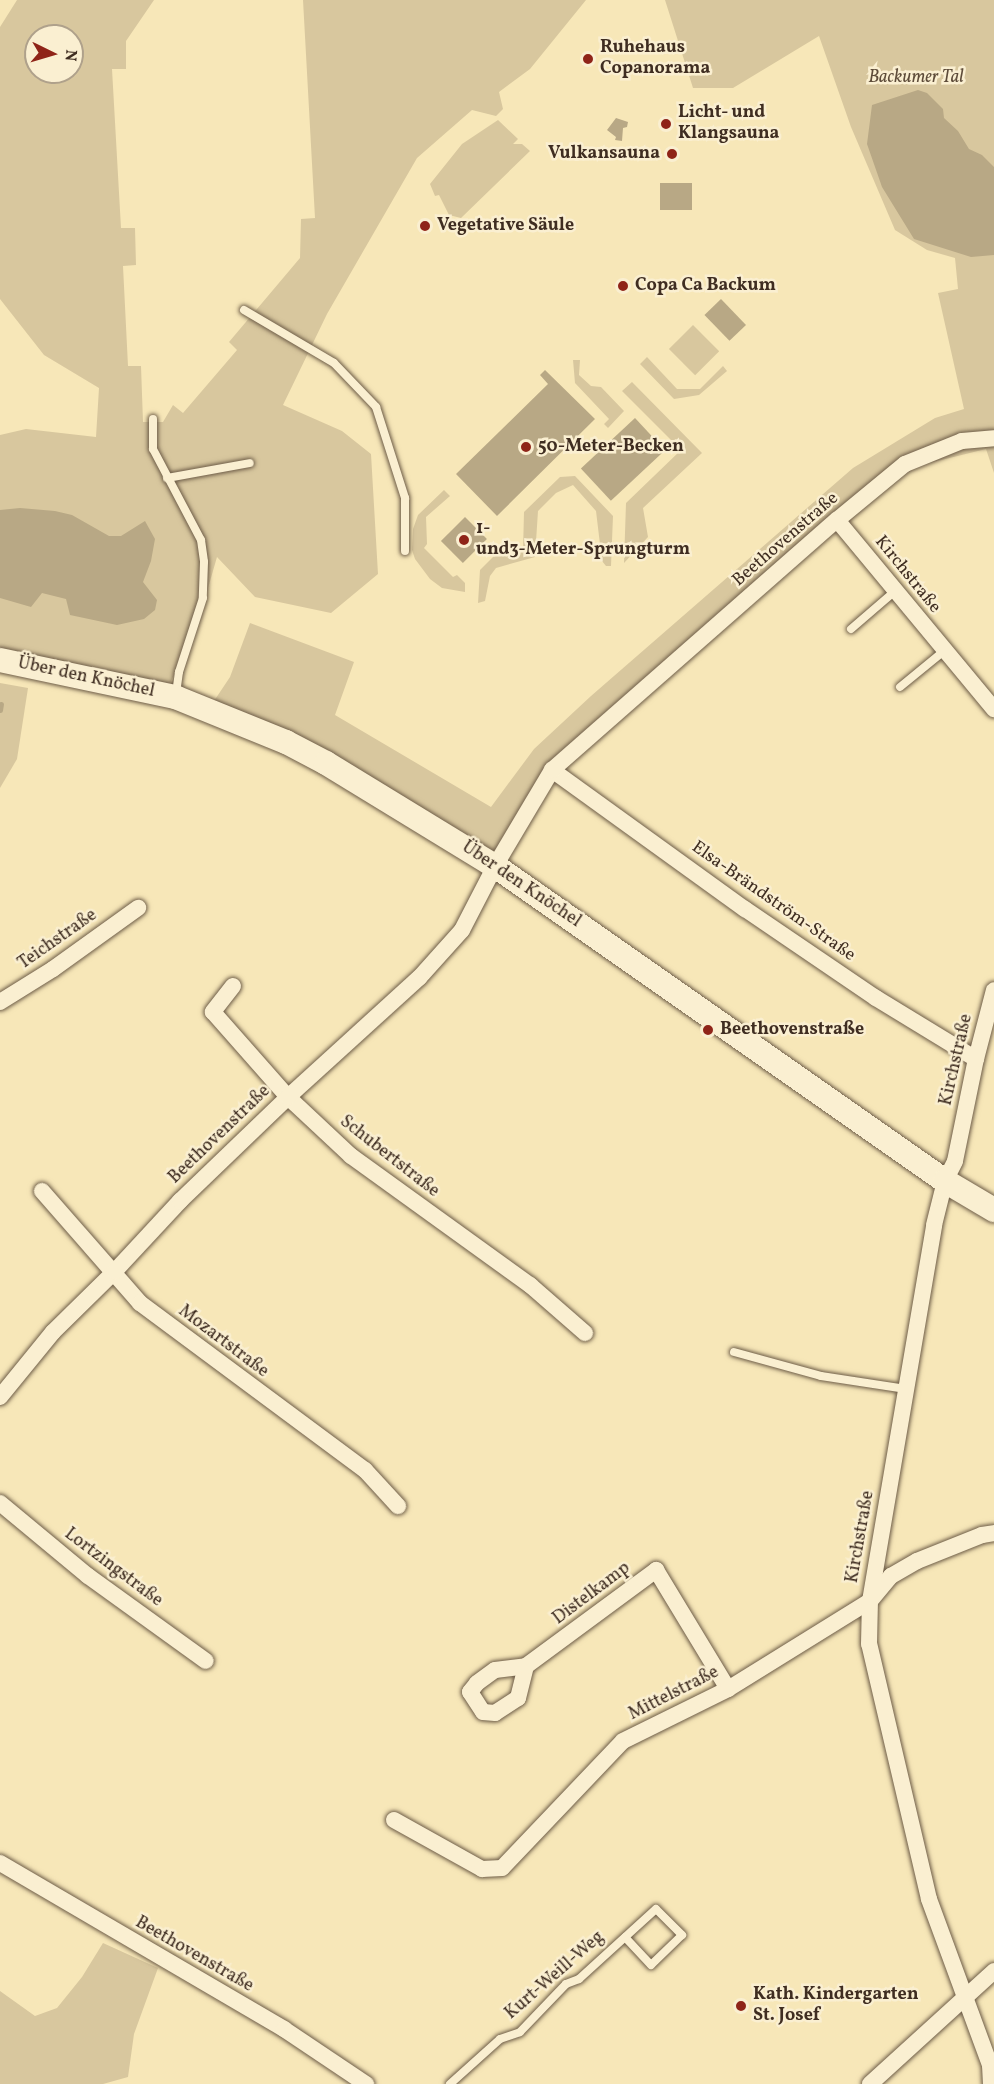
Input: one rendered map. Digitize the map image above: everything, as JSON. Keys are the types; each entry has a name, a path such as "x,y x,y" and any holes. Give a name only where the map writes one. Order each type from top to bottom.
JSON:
{"main road":[{"name":"Über den Knöchel","path":"0,660 175,697 286,741 327,763 495,866 945,1181 994,1210"}],"street":[{"name":"Beethovenstraße","path":"0,1397 53,1332 180,1201 288,1096 364,1030 419,978 448,946 462,930 495,866 552,770 837,520 905,464 962,441 994,438"},
{"name":"Kirchstraße","path":"837,520 894,592 994,709"},
{"name":"Elsa-Brändström-Straße","path":"552,770 745,909 876,998 976,1059"},
{"name":"Teichstraße","path":"0,1002 53,969 138,908"},
{"name":"Schubertstraße","path":"233,986 213,1012 288,1096 351,1156 530,1285 585,1333"},
{"name":"Kirchstraße","path":"991,2084 990,2065 926,1888 869,1644 870,1601 934,1225 945,1181 955,1161 976,1059 994,990"},
{"name":"Mozartstraße","path":"42,1191 140,1303 365,1470 398,1506"},
{"name":"Lortzingstraße","path":"0,1503 88,1576 206,1661"},
{"name":"Mittelstraße","path":"394,1820 482,1869 502,1868 624,1741 728,1689 870,1601 891,1576 917,1561 982,1535 994,1533"},
{"name":"Distelkamp","path":"526,1666 656,1570 728,1689"},
{"name":"Beethovenstraße","path":"0,1863 284,2029 366,2084"},
{"path":"870,2084 994,1971"}],"lane":[{"path":"244,310 334,363 376,407 405,498 405,551"},
{"path":"153,419 153,449 201,540 204,562 203,598 179,672 175,697"},
{"path":"167,478 250,463"},
{"path":"851,629 894,592"},
{"path":"900,687 944,651"},
{"path":"734,1352 821,1376 906,1389"},
{"name":"Kurt-Weill-Weg","path":"450,2084 500,2039 520,2032 566,1984 579,1979 625,1937 656,1909 682,1935 651,1965 625,1937"}],"green space":[{"path":"17,0 154,0 126,41 126,69 112,69 121,228 135,228 136,265 123,266 128,366 141,366 143,422 163,422 173,405 183,413 237,350 229,342 300,258 301,219 315,218 303,0 586,0 530,69 499,92 503,109 496,116 472,110 417,158 327,314 283,405 342,431 371,454 378,574 331,613 255,597 217,557 195,633 169,685 0,648 0,435 26,429 96,437 99,388 44,355 0,299 0,27"},
{"name":"Backumer Tal","path":"665,0 994,0 994,473 986,449 917,466 905,464 575,751 495,866 208,710 230,677 250,623 354,662 335,715 491,807 534,749 591,696 853,468 935,418 964,409 938,293 958,289 955,258 927,250 895,230 851,127 819,36 733,88 693,88"},
{"path":"498,120 518,139 513,144 522,144 530,151 461,218 449,215 439,195 435,196 430,184 462,144"},
{"path":"693,325 719,351 695,375 669,349"},
{"path":"647,357 677,389 700,389 723,366 727,371 699,395 674,399 640,364"},
{"path":"573,360 580,360 579,375 591,386 601,387 624,411 608,428 604,424 609,419 575,383"},
{"path":"632,382 702,453 643,508 648,537 624,563 626,503 681,450 622,391"},
{"path":"575,476 613,516 611,566 606,566 602,561 596,511 573,485 556,493 538,511 535,557 496,568 490,576 485,601 478,603 480,570 498,552 523,551 524,512 560,477"},
{"path":"444,490 450,496 426,517 427,544 424,548 453,577 457,575 465,583 465,592 442,588 430,579 415,559 412,550 413,529 418,515"},
{"path":"0,683 28,688 17,759 0,788"},
{"path":"103,1943 158,1968 134,2034 128,2077 103,2084 0,2084 0,1991 35,2016 57,2008 82,1977"}],"shaded area":[{"path":"918,90 927,93 943,109 944,118 958,131 969,149 982,155 994,167 994,255 971,257 914,239 882,187 867,144 872,105"},
{"path":"616,118 628,122 627,127 623,128 622,141 615,140 616,137 607,130"},
{"path":"660,183 692,183 692,210 660,210"},
{"path":"721,299 746,325 729,341 704,315"},
{"name":"50-Meter-Becken","path":"545,370 595,419 497,516 456,474 548,384 540,375"},
{"path":"635,418 665,450 611,501 581,468"},
{"path":"20,508 72,515 109,536 121,536 145,521 155,539 151,561 143,582 157,600 155,610 144,619 117,625 70,615 66,599 42,593 31,607 0,598 0,510"},
{"name":"1- und3-Meter-Sprungturm","path":"465,517 487,539 463,563 441,541"}],"waterway":[{"path":"0,710 1,704"}],"place":[{"name":"Ruhehaus Copanorama","path":"588,59"},
{"name":"Licht- und Klangsauna","path":"666,124"},
{"name":"Vulkansauna","path":"672,154"},
{"name":"Vegetative Säule","path":"425,226"},
{"name":"Copa Ca Backum","path":"623,286"},
{"name":"50-Meter-Becken","path":"526,447"},
{"name":"1- und3-Meter-Sprungturm","path":"464,540"},
{"name":"Beethovenstraße","path":"708,1030"},
{"name":"Kath. Kindergarten St. Josef","path":"741,2006"}]}
